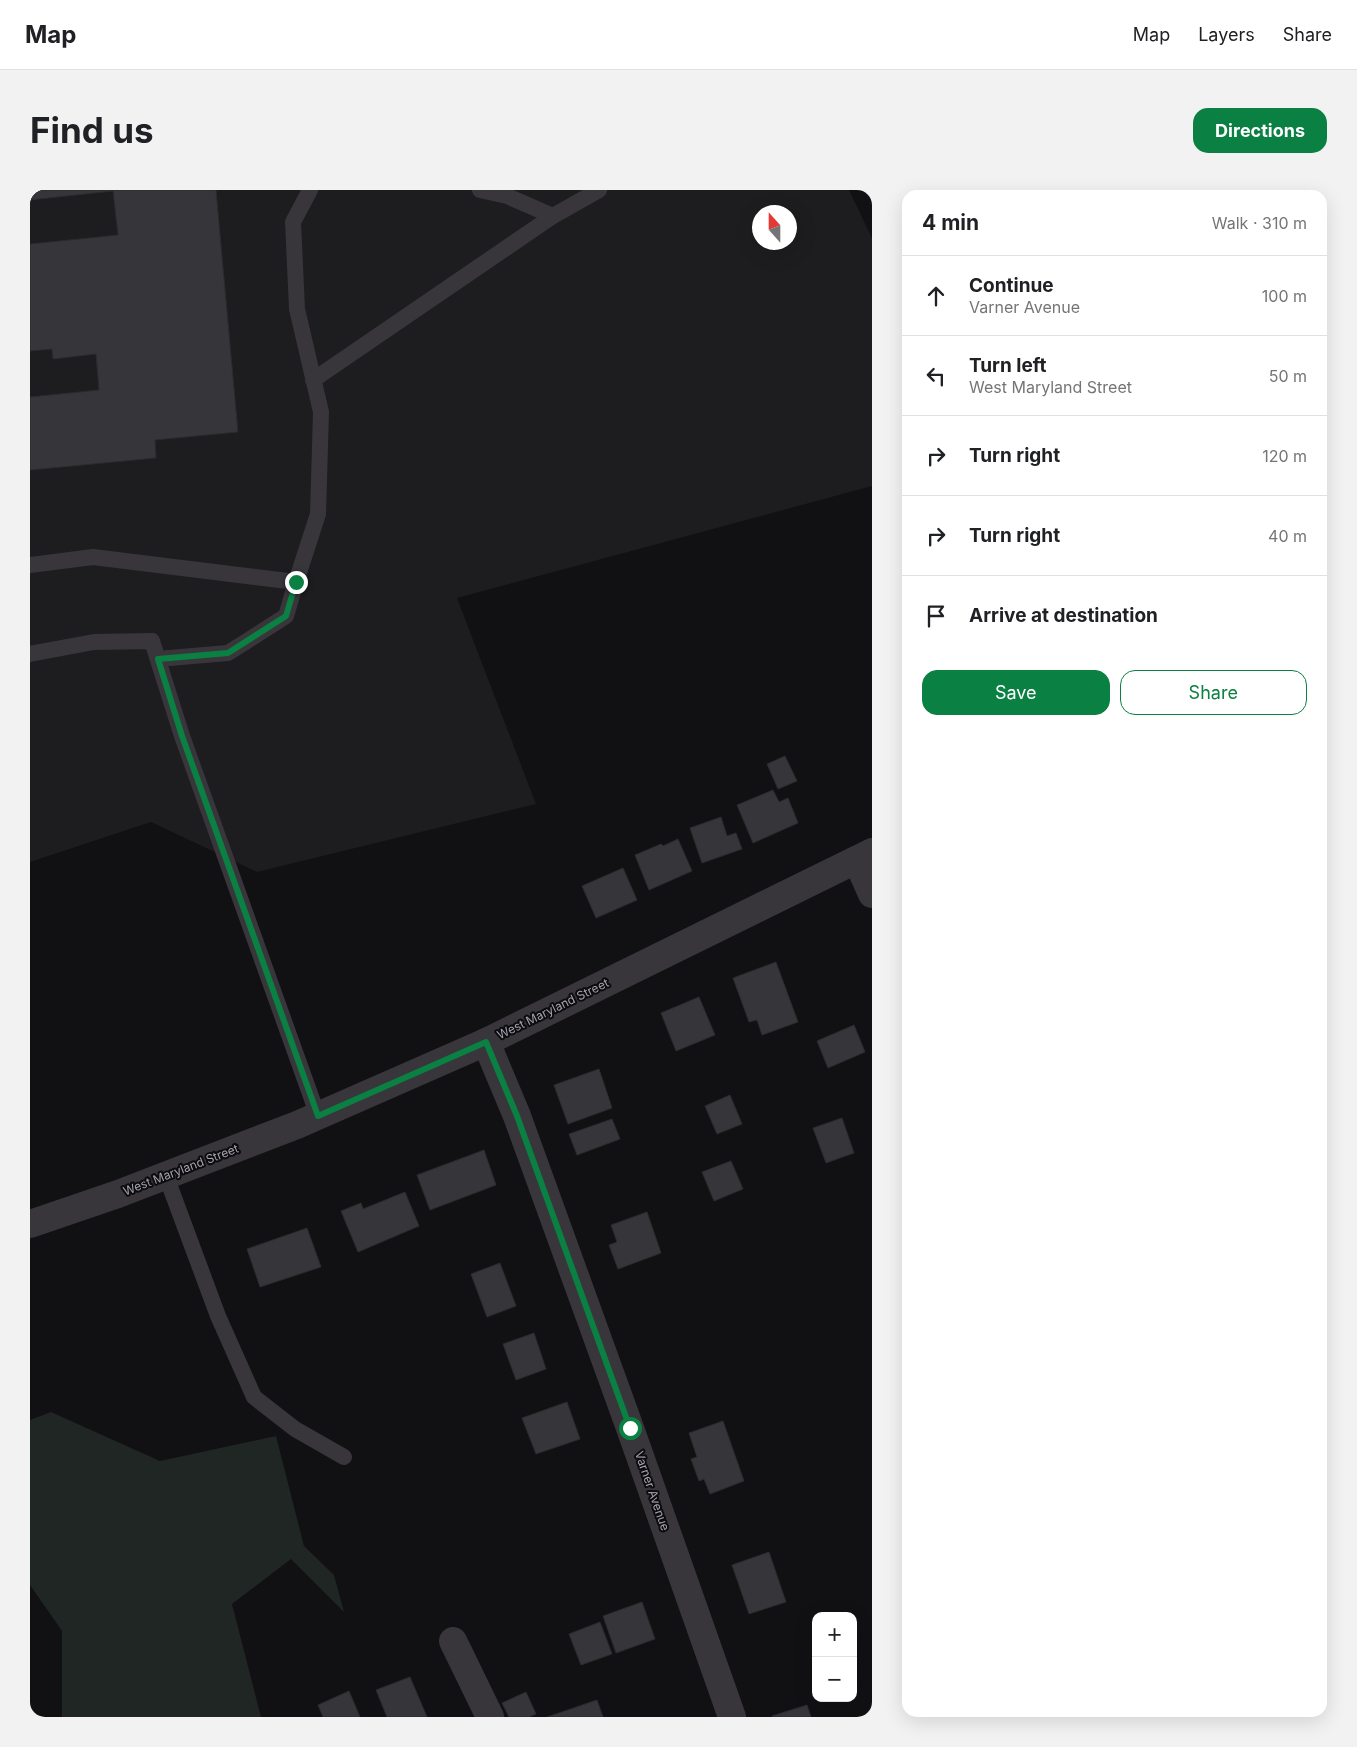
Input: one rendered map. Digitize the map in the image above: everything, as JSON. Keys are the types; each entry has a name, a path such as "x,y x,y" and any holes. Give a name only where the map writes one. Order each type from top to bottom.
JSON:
{"street":[{"name":"West Maryland Street","path":"30,1224 166,1176 318,1116 486,1042 865,856"},
{"path":"865,856 872,894"},
{"name":"Varner Avenue","path":"486,1042 517,1116 732,1717"},
{"path":"453,1641 490,1717"}],"lane":[{"path":"158,659 228,653 286,616 318,514 320,412 297,309 293,222 310,190"},
{"path":"480,190 507,196 553,216"},
{"path":"313,380 553,216 599,190"},
{"path":"30,565 94,557 296,582"},
{"path":"30,654 94,642 152,641 182,736 318,1116"},
{"path":"166,1176 218,1316 254,1397 296,1429 344,1457"}],"shaded area":[{"path":"30,190 849,190 872,238 872,486 457,598 536,804 257,872 151,822 30,862"},
{"path":"51,1412 160,1461 276,1436 304,1546 334,1575 344,1612 291,1559 232,1604 261,1717 62,1717 62,1631 30,1585 30,1420"}],"building":[{"path":"30,190 216,190 238,432 155,440 156,458 30,470 30,397 99,390 96,354 53,359 52,349 30,351 30,244 118,235 113,191 30,200"},
{"path":"785,756 797,781 778,789 767,764"},
{"path":"773,790 779,802 788,798 798,823 753,843 737,805"},
{"path":"721,817 727,836 736,833 742,849 702,863 690,828"},
{"path":"678,839 692,871 649,890 635,855"},
{"path":"623,868 637,900 596,918 582,886"},
{"path":"776,962 798,1022 762,1035 757,1020 749,1022 733,978"},
{"path":"699,997 715,1035 676,1051 661,1013"},
{"path":"854,1025 865,1052 828,1068 817,1041"},
{"path":"599,1069 612,1108 568,1124 554,1085"},
{"path":"730,1095 742,1124 717,1134 705,1106"},
{"path":"842,1118 854,1153 826,1163 813,1128"},
{"path":"612,1119 620,1139 577,1155 569,1134"},
{"path":"484,1150 496,1185 430,1210 417,1175"},
{"path":"731,1161 743,1189 714,1201 702,1172"},
{"path":"405,1192 419,1226 358,1252 341,1211 361,1203 363,1209"},
{"path":"647,1212 661,1253 618,1269 609,1245 617,1242 611,1225"},
{"path":"307,1228 321,1267 260,1287 247,1249"},
{"path":"500,1263 516,1306 487,1317 471,1274"},
{"path":"534,1333 546,1369 516,1380 503,1344"},
{"path":"567,1402 580,1439 536,1454 522,1418"},
{"path":"723,1421 744,1481 710,1494 704,1479 699,1481 691,1459 697,1457 689,1433"},
{"path":"769,1552 786,1602 749,1614 732,1565"},
{"path":"642,1602 655,1639 616,1653 603,1616"},
{"path":"600,1622 612,1654 581,1665 569,1634"},
{"path":"410,1677 427,1717 387,1717 376,1690"},
{"path":"349,1691 360,1717 323,1717 318,1705"},
{"path":"526,1692 536,1714 529,1717 509,1717 502,1703"},
{"path":"597,1700 603,1717 547,1717"},
{"path":"807,1705 811,1717 772,1716"}],"route":[{"path":"296,582 286,616 228,653 158,659 182,736 318,1116 486,1042 517,1116 630,1428"}]}
